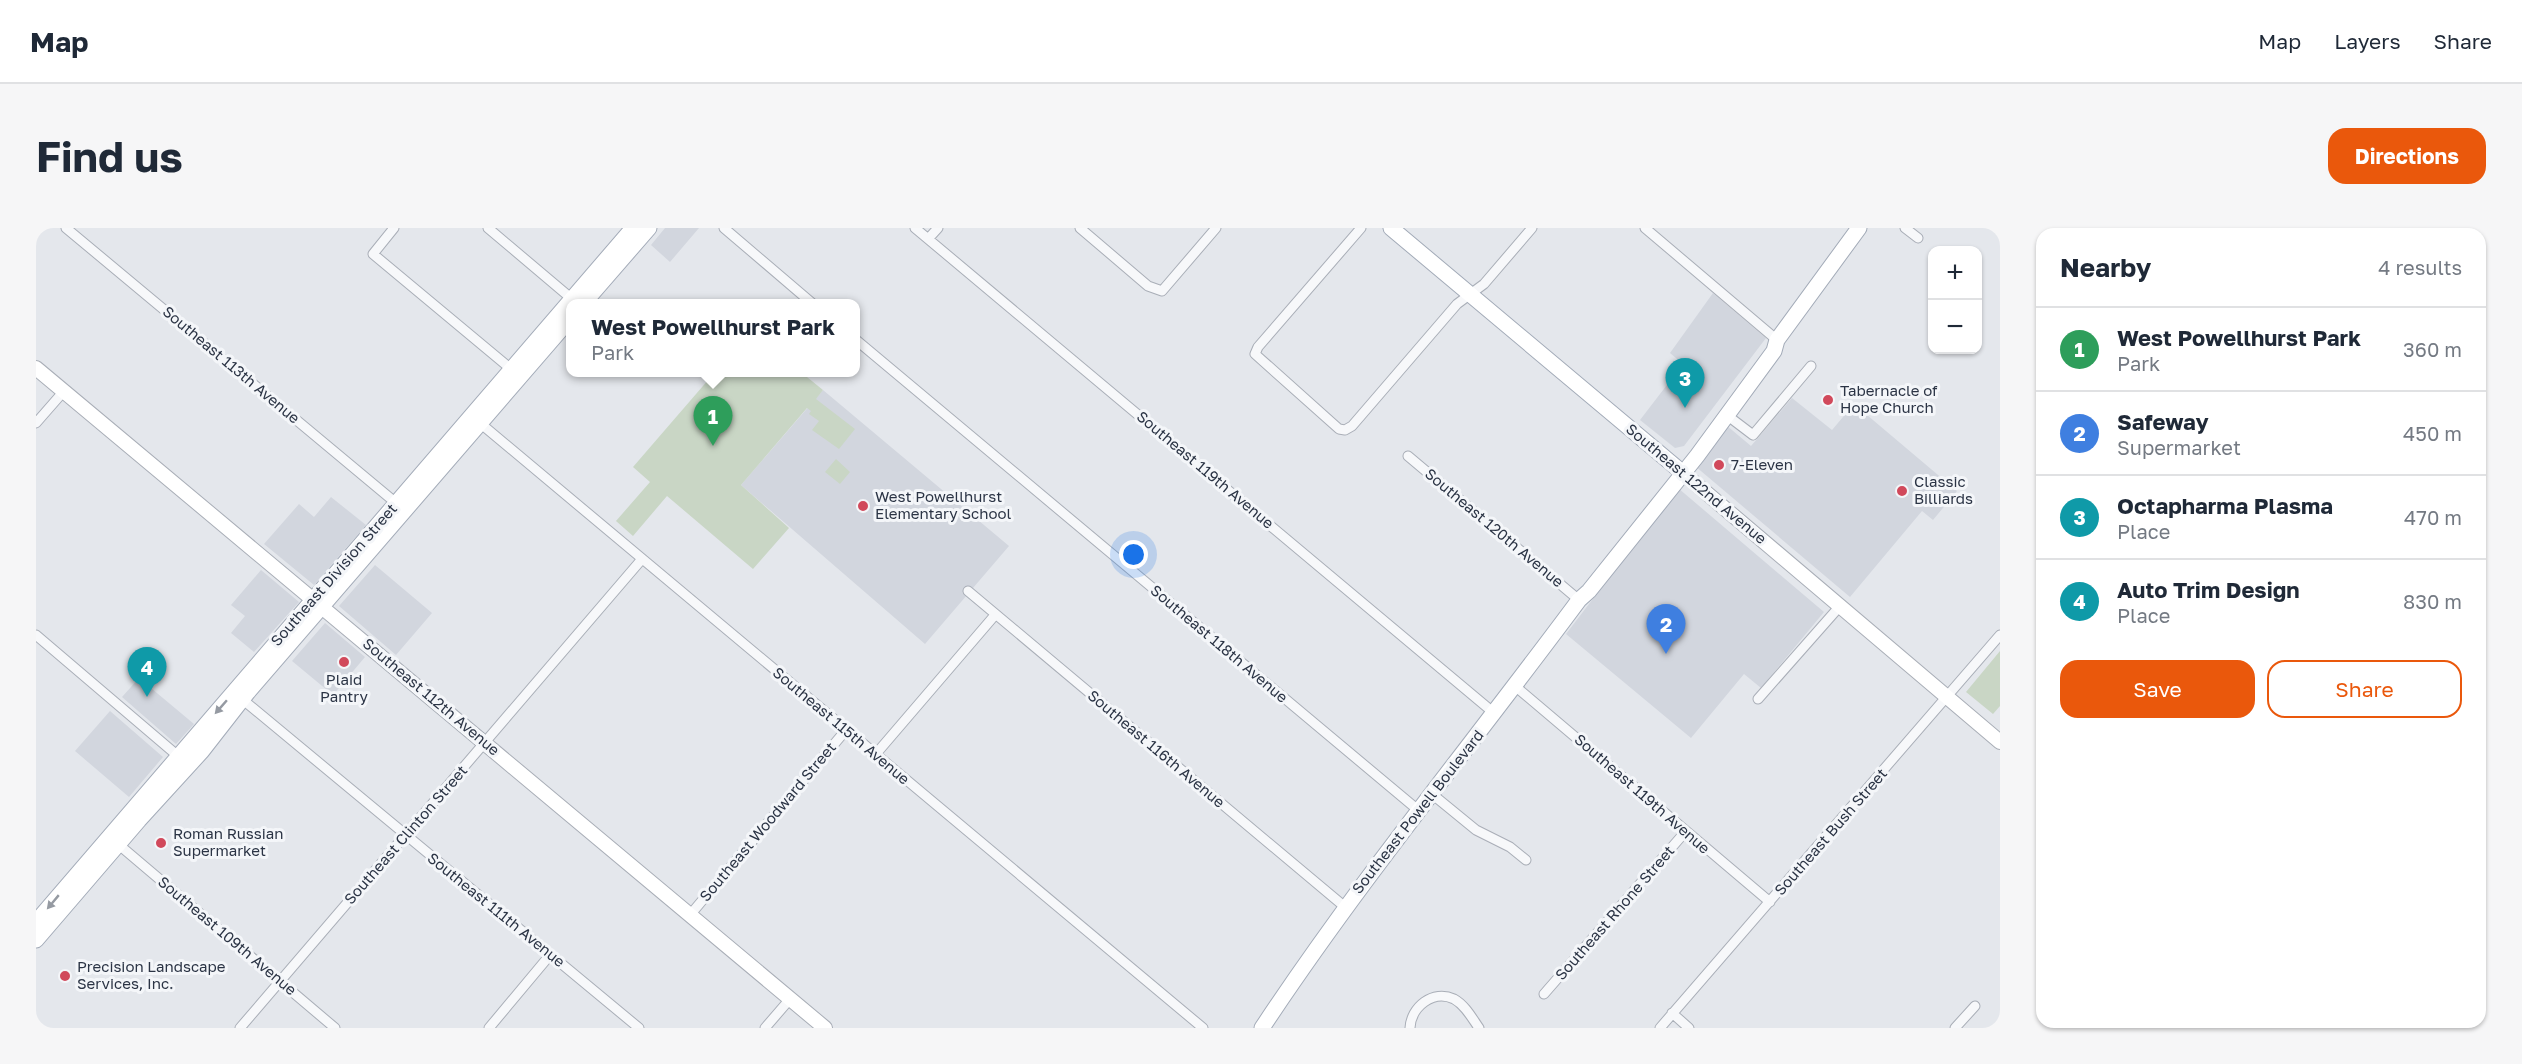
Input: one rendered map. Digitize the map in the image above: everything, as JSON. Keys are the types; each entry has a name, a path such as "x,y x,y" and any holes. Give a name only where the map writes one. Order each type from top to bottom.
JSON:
{"main road":[{"name":"Southeast 122nd Avenue","path":"1390,228 1680,470 2000,742"},
{"name":"Southeast Powell Boulevard","path":"1262,1028 1345,907 1579,600 1589,591 1680,470 1767,347 1777,340 1859,228"},
{"name":"Southeast Division Street","path":"580,299 638,230"},
{"name":"Southeast Division Street","path":"36,940 118,844 202,752 396,503 512,369 566,313"},
{"name":"Southeast Division Street","path":"36,922 178,756 480,423 566,323"},
{"name":"Southeast Powell Boulevard","path":"1680,470 1728,416 1774,351 1777,340"},
{"name":"Southeast 112th Avenue","path":"36,368 825,1028"},
{"path":"154,804 155,796 181,764 178,756"},
{"path":"118,826 118,844"}],"street":[{"name":"Southeast 113th Avenue","path":"66,228 396,503"},
{"path":"394,228 373,254 512,369"},
{"path":"488,228 576,299"},
{"path":"724,228 808,299"},
{"name":"Southeast 119th Avenue","path":"915,228 1494,713"},
{"path":"928,239 938,228"},
{"path":"1080,228 1148,285 1162,291 1216,228"},
{"path":"1361,228 1258,347 1255,354 1339,429 1345,430 1352,426 1456,304 1484,284 1532,228"},
{"path":"1646,228 1777,340"},
{"path":"1905,228 1918,238"},
{"name":"Southeast 118th Avenue","path":"860,343 1418,810"},
{"path":"1728,416 1753,435 1811,366"},
{"path":"36,423 64,391"},
{"name":"Southeast 115th Avenue","path":"480,423 1203,1028"},
{"name":"Southeast 120th Avenue","path":"1408,456 1579,600"},
{"name":"Southeast Clinton Street","path":"240,1028 642,559"},
{"name":"Southeast 116th Avenue","path":"968,591 1345,907"},
{"path":"1758,699 1840,606"},
{"path":"875,754 995,615"},
{"name":"Southeast Bush Street","path":"1660,1028 2000,634"},
{"path":"36,635 178,756"},
{"name":"Southeast 119th Avenue","path":"1515,686 1770,902"},
{"name":"Southeast 111th Avenue","path":"242,699 404,836 639,1028"},
{"name":"Southeast Woodward Street","path":"690,915 846,730"},
{"path":"1432,794 1476,831 1510,848 1526,860"},
{"name":"Southeast Rhone Street","path":"1544,994 1686,831"},
{"name":"Southeast 109th Avenue","path":"118,844 335,1028"},
{"path":"489,1028 550,955"},
{"path":"1410,1028 1418,1006 1430,999 1444,996 1457,1001 1479,1028"},
{"path":"765,1028 790,999"},
{"path":"1955,1028 1975,1006"},
{"path":"1672,1013 1689,1028"}],"shaded area":[{"path":"665,228 699,228 670,262 651,245"},
{"path":"1713,293 1766,338 1684,446 1675,448 1640,420 1683,364 1670,353"},
{"name":"West Powellhurst Elementary School","path":"823,390 1009,546 925,644 741,485"},
{"path":"1792,398 1832,430 1854,404 1957,491 1933,520 1922,511 1850,597 1695,466 1726,425 1751,446"},
{"path":"1678,488 1824,612 1761,688 1744,674 1691,738 1566,634"},
{"path":"331,497 366,525 314,585 264,544 299,504 314,517"},
{"path":"375,565 432,613 396,655 339,606"},
{"path":"261,570 299,602 254,652 231,633 245,616 231,605"},
{"path":"325,623 365,657 333,695 292,661"},
{"path":"139,678 194,724 176,744 122,697"},
{"path":"110,711 163,757 129,797 75,751"}],"green space":[{"path":"711,377 807,377 823,390 816,399 855,429 839,449 812,430 819,421 809,414 811,411 807,408 741,485 789,528 753,569 667,496 633,536 616,521 650,482 633,467"},
{"path":"836,459 850,472 840,484 825,472"},
{"path":"2000,651 2000,706 1993,714 1966,692"}],"place":[{"name":"Tabernacle of Hope Church","path":"1828,400"},
{"name":"Octapharma Plasma","path":"1685,408"},
{"name":"West Powellhurst Park","path":"713,446"},
{"name":"7-Eleven","path":"1719,465"},
{"name":"Classic Billiards","path":"1902,491"},
{"name":"West Powellhurst Elementary School","path":"863,506"},
{"name":"Safeway","path":"1666,654"},
{"name":"Plaid Pantry","path":"344,662"},
{"name":"Auto Trim Design","path":"147,697"},
{"name":"Roman Russian Supermarket","path":"161,843"},
{"name":"Precision Landscape Services, Inc.","path":"65,976"}]}
